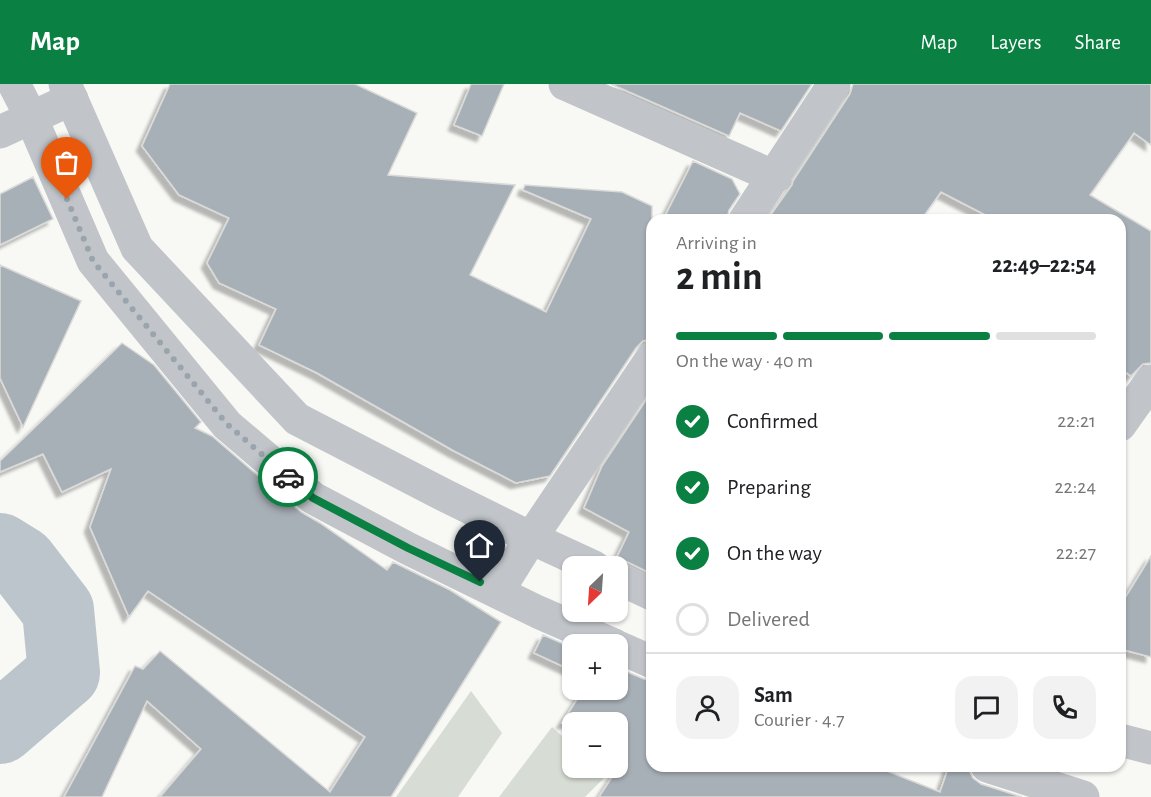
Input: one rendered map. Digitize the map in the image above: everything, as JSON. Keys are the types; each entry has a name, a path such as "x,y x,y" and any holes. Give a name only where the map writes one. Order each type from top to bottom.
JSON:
{"street":[{"path":"14,84 31,117 93,261 227,424 313,498 408,548 538,612 589,634"},
{"path":"565,84 775,177"},
{"path":"749,214 834,84"},
{"path":"0,132 31,117 68,92 137,248 297,419 444,495 570,556"},
{"path":"498,591 646,367"},
{"path":"1126,416 1151,381"},
{"path":"628,583 646,591"},
{"path":"628,651 646,659"},
{"path":"1126,742 1151,748"},
{"path":"1006,772 1083,797"}],"shaded area":[{"path":"471,691 502,733 458,797 396,797"},
{"path":"552,727 562,736 562,778 604,778 585,797 499,797"}],"building":[{"path":"170,84 355,84 417,113 388,175 515,185 470,275 546,312 591,219 523,190 525,185 622,192 652,206 652,214 646,214 646,340 636,348 550,476 516,483 454,451 317,373 259,345 276,309 219,283 207,263 229,218 179,195 142,146"},
{"path":"471,84 504,84 482,136 454,125"},
{"path":"611,84 812,84 781,131 740,113 729,136"},
{"path":"853,84 1151,84 1151,145 1134,133 1090,195 1122,214 983,214 941,192 925,214 771,214 850,94"},
{"path":"693,161 732,179 740,194 728,214 666,214"},
{"path":"33,177 53,219 0,245 0,194"},
{"path":"1126,216 1151,231 1151,363 1143,364 1131,376 1126,373"},
{"path":"0,265 81,301 23,427 0,378"},
{"path":"122,343 154,365 201,422 195,428 212,436 270,486 269,489 387,570 393,562 450,590 501,622 391,797 160,797 201,749 147,701 102,797 64,797 135,666 143,669 160,651 330,792 365,737 148,591 129,617 90,527 111,469 62,492 43,454 0,472 0,461"},
{"path":"646,400 646,571 628,562 628,556 617,556 629,532 584,508 602,466"},
{"path":"1151,556 1151,657 1126,651 1126,596"},
{"path":"543,635 562,643 562,666 534,653"},
{"path":"628,672 646,679 646,772 889,772 940,792 947,772 970,772 973,778 981,784 1022,797 599,797 611,778 628,778 628,712 569,712 577,700 628,700"}],"waterway":[{"path":"0,549 21,562 58,610 64,673 0,728"}],"way so far":[{"path":"67,199 93,261 227,424 288,477"}],"route":[{"path":"288,477 313,498 408,548 480,582"}]}
